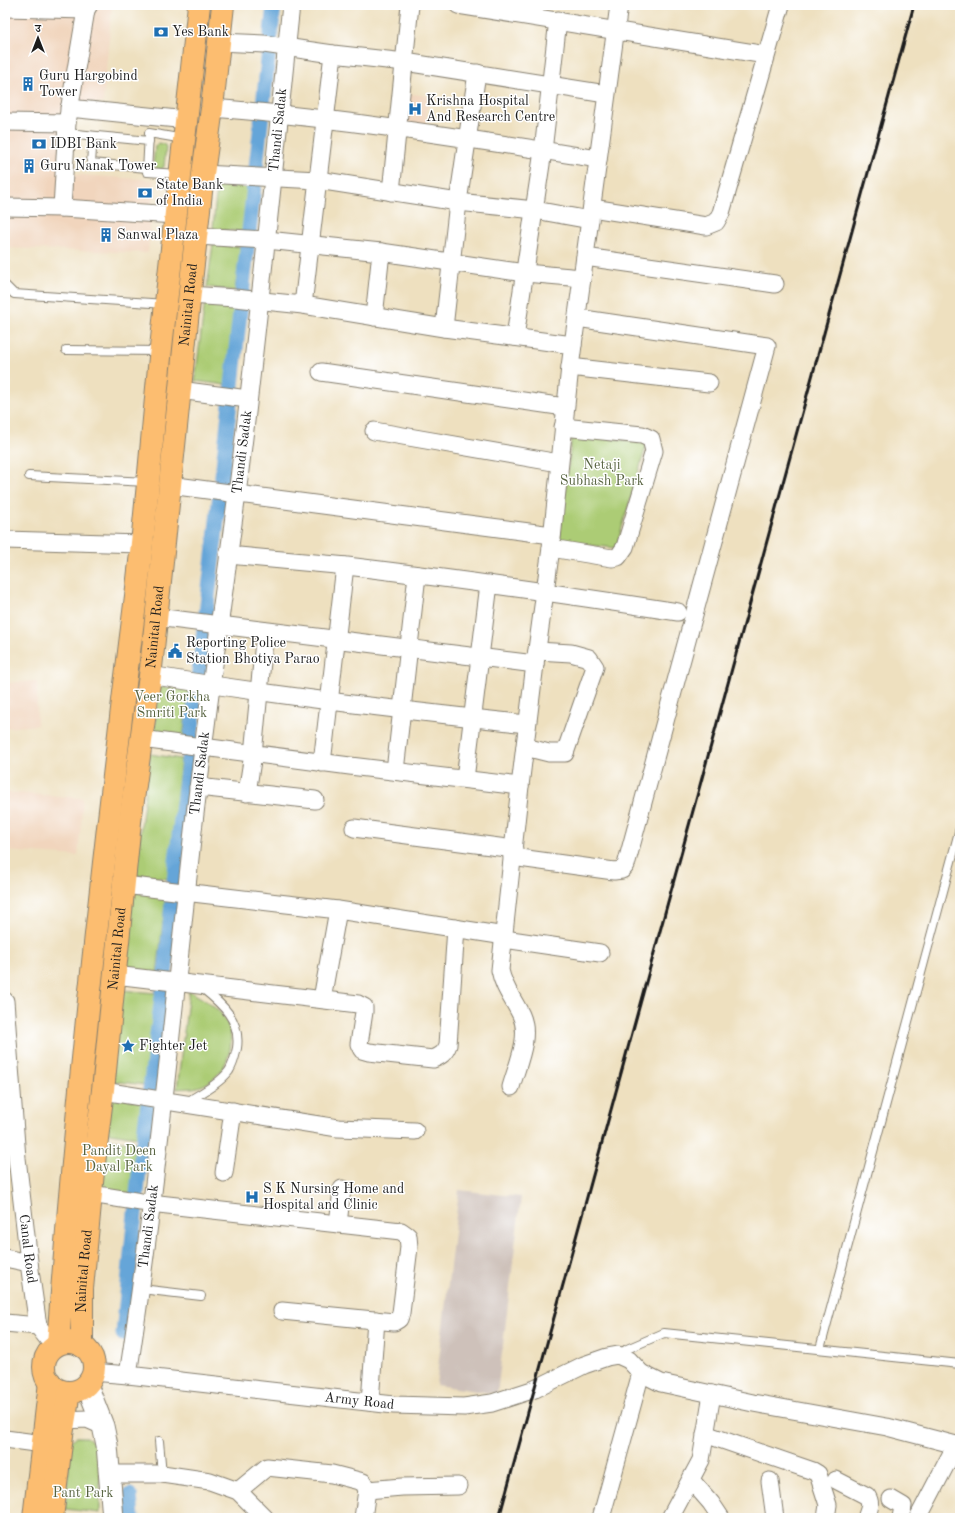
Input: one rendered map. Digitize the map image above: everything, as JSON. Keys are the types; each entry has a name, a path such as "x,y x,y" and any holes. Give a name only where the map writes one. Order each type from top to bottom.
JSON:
{"highway":[{"name":"Nainital Road","path":"56,1345 68,1207 110,812 148,482 160,351 199,5"},
{"name":"Nainital Road","path":"82,1346 82,1289 91,1194 124,885 150,675 189,295 224,5"},
{"path":"195,40 219,42"},
{"path":"181,174 203,174"},
{"path":"133,615 156,618"},
{"path":"81,1088 103,1091"},
{"path":"52,1518 64,1420 94,1364 92,1357 82,1346 76,1343 68,1342 56,1345 45,1358 44,1372 50,1382 57,1389 83,1383"},
{"path":"34,1518 50,1382"}],"street":[{"name":"Thandi Sadak","path":"128,1374 141,1289 141,1201 169,981 178,891 198,787 194,746 210,625 228,555 226,492 260,177 276,46 291,5"},
{"path":"391,192 410,5"},
{"path":"458,5 558,20 766,55"},
{"path":"511,1087 525,1039 525,1027 521,1016 502,980 500,970 527,724 551,541 565,407 619,5"},
{"path":"203,174 318,180 458,202 706,226 716,222 721,213 781,5"},
{"path":"5,8 88,7 68,117 62,208"},
{"path":"515,337 535,210 558,20"},
{"path":"219,42 276,46 405,62 606,94"},
{"path":"302,305 333,54"},
{"path":"444,328 458,202 477,73"},
{"path":"212,108 268,112 326,119 598,159"},
{"path":"5,122 68,117 158,114 186,130"},
{"path":"5,207 62,208 176,215"},
{"path":"197,236 381,252 525,273 582,278"},
{"path":"374,317 381,252"},
{"path":"585,257 775,284"},
{"path":"189,295 302,305 444,328 573,345"},
{"path":"354,828 513,853 614,871 622,870 626,865 767,346 577,318"},
{"path":"570,367 710,383"},
{"path":"321,372 565,407"},
{"path":"179,390 237,398"},
{"path":"170,485 226,492 551,541 612,558 618,557 625,546 654,450 651,439 642,434 563,427"},
{"path":"374,431 559,463"},
{"path":"5,540 141,544"},
{"path":"228,555 345,566 489,584 678,612"},
{"path":"322,763 345,566"},
{"path":"396,771 408,647 417,575"},
{"path":"465,779 489,584"},
{"path":"156,618 408,647 480,657 536,658 571,653 589,658 595,667 565,753 549,753 525,747"},
{"path":"247,793 253,754 265,631"},
{"path":"150,675 203,684 330,701 527,724"},
{"path":"141,739 322,763 520,786"},
{"path":"198,787 315,800"},
{"path":"124,885 338,910 456,928 600,953"},
{"path":"322,999 338,910"},
{"path":"115,975 358,1004 364,1007 360,1044 362,1050 434,1059 440,1057 446,1052 448,1045 456,928"},
{"name":"Canal Road","path":"5,1001 11,1157 29,1262 38,1326 56,1345"},
{"path":"103,1091 338,1128 415,1131"},
{"path":"224,1173 233,1111"},
{"path":"338,1224 342,1189"},
{"path":"91,1194 401,1231 408,1236 409,1247 401,1313 398,1319 394,1322 282,1311"},
{"path":"5,1258 29,1262"},
{"path":"370,1402 376,1320"},
{"path":"5,1323 38,1326"},
{"path":"618,1356 628,1360 641,1373 661,1383 887,1427 958,1445 918,1518"},
{"name":"Army Road","path":"83,1383 128,1374 394,1405 464,1407 492,1403 535,1389 584,1365 607,1357 618,1356"},
{"path":"601,1518 641,1373"},
{"path":"83,1383 103,1426 107,1445 113,1518"},
{"path":"670,1518 701,1460 712,1394"},
{"path":"64,1420 87,1419 103,1426"},
{"path":"705,1434 818,1474 828,1505 826,1518"},
{"path":"5,1439 43,1444"},
{"path":"238,1491 266,1467 332,1474 363,1482 367,1490 363,1518"},
{"path":"109,1474 162,1474 210,1481 238,1491 265,1518"},
{"path":"691,1480 711,1503 721,1518"},
{"path":"836,1480 867,1496 870,1500 870,1507 866,1518"},
{"path":"770,1481 775,1518"},
{"path":"367,1490 402,1487 458,1486"},
{"path":"891,1500 903,1506 901,1518"}],"lane":[{"path":"68,117 93,136 148,141"},
{"path":"181,174 147,172 148,141 149,133 186,130"},
{"path":"93,136 91,163 147,168"},
{"path":"5,285 14,294 166,304"},
{"path":"66,350 160,351"},
{"path":"29,476 148,482"},
{"path":"820,1350 960,828"},
{"path":"185,1104 214,1084 228,1071 235,1059 238,1040 236,1026 232,1017 216,1000 198,985"},
{"path":"141,1289 201,1296"},
{"path":"618,1356 627,1349 664,1333 960,1364"},
{"path":"159,1441 162,1474"}],"shaded area":[{"path":"5,5 112,5 103,103 75,102 69,174 154,180 148,253 5,248"},
{"name":"Krishna Hospital And Research Centre","path":"404,93 428,96 426,126 401,123"},
{"path":"37,681 37,725 5,728 5,683"},
{"path":"5,792 83,798 78,856 5,851"},
{"path":"459,1190 521,1197 497,1394 436,1385"}],"green space":[{"path":"159,143 164,144 166,147 164,167 160,170 153,166 155,146"},
{"path":"217,183 248,186 244,232 213,229"},
{"path":"213,244 241,247 235,291 207,287"},
{"path":"205,301 237,305 226,385 195,381"},
{"name":"Netaji Subhash Park","path":"572,434 647,443 616,548 559,542"},
{"name":"Veer Gorkha Smriti Park","path":"159,687 189,690 183,738 154,735"},
{"path":"150,754 181,759 168,879 135,875"},
{"path":"131,892 166,896 157,975 123,972"},
{"path":"120,990 156,993 147,1085 111,1081"},
{"path":"189,991 212,1005 222,1014 228,1025 231,1043 222,1069 209,1082 192,1088 177,1089"},
{"path":"107,1096 143,1102 138,1137 103,1132"},
{"name":"Pandit Deen Dayal Park","path":"104,1139 139,1143 133,1194 98,1190"},
{"name":"Pant Park","path":"76,1437 87,1437 93,1442 100,1453 100,1513 65,1509 71,1441"}],"waterway":[{"path":"123,1334 139,1173 166,966 176,861 215,539 274,5"},
{"path":"130,1495 132,1518"}],"railway":[{"path":"499,1518 914,5"}],"place":[{"name":"Yes Bank","path":"161,32"},
{"name":"Guru Hargobind Tower","path":"28,84"},
{"name":"Krishna Hospital And Research Centre","path":"415,109"},
{"name":"IDBI Bank","path":"39,144"},
{"name":"Guru Nanak Tower","path":"29,166"},
{"name":"State Bank of India","path":"145,193"},
{"name":"Sanwal Plaza","path":"106,235"},
{"name":"Reporting Police Station Bhotiya Parao","path":"175,651"},
{"name":"Fighter Jet","path":"128,1046"},
{"name":"S K Nursing Home and Hospital and Clinic","path":"252,1197"}]}
